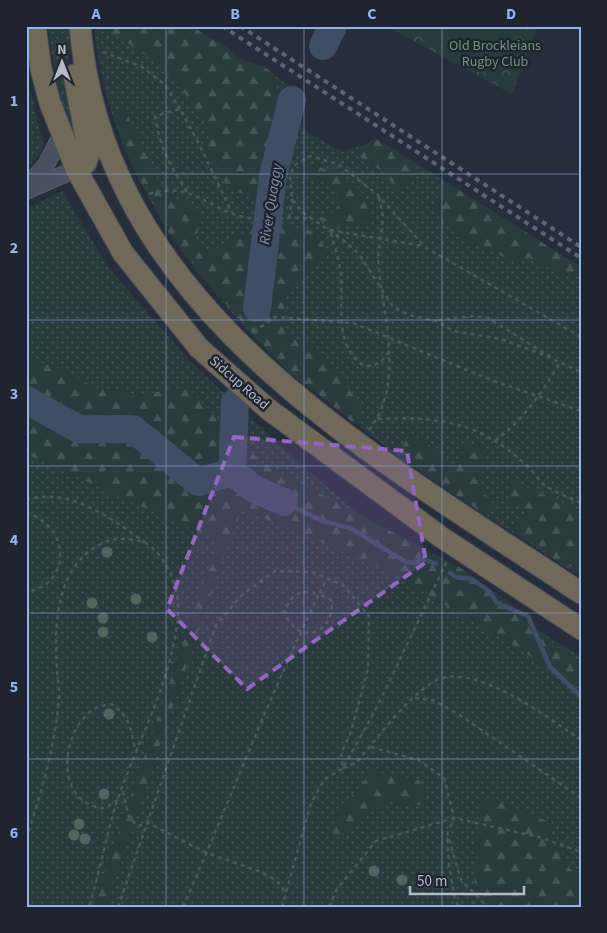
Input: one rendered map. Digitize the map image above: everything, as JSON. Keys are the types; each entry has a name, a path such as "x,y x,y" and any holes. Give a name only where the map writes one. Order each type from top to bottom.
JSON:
{"highway":[{"name":"Sidcup Road","path":"35,26 41,69 61,136 76,169 123,253 199,348 268,409 441,537 581,629"},
{"name":"Sidcup Road","path":"81,37 92,97 102,131 133,204 152,238 193,294 239,344 318,415 581,594"},
{"path":"76,169 86,163 89,153 74,79 81,37"}],"street":[{"path":"26,187 46,164 61,136"},
{"path":"26,191 76,169"}],"path":[{"path":"81,37 107,53 142,67 165,86 207,158 232,213"},
{"path":"180,109 155,116 159,142 169,164 187,192"},
{"path":"289,218 292,199 290,175 296,165 310,156 338,164 378,196 425,247"},
{"path":"133,204 151,193 174,190 187,192 232,213 248,218 312,219"},
{"path":"359,444 378,419 386,394 389,338 378,259 383,217 378,196"},
{"path":"292,199 302,212 331,231 359,254 393,307 409,315 435,320 474,316 488,318 560,362"},
{"path":"326,229 348,234 382,237 425,247 581,337"},
{"path":"331,231 341,274 343,333 350,352 364,366 374,366 382,362 389,350"},
{"path":"239,344 275,317 353,323 491,380 540,395 581,411"},
{"path":"435,320 453,331 501,339 581,372"},
{"path":"495,441 512,429 540,395 560,362"},
{"path":"378,419 435,419 470,428 495,441 526,465 544,485 581,503"},
{"path":"26,500 36,497 63,497 96,510 146,543 164,560 175,587 178,612 167,666 118,800 89,907"},
{"path":"26,513 37,516 51,526 59,541 61,558 54,577 36,590 26,592"},
{"path":"26,838 38,801 55,731 59,697 57,667 59,602 70,575 82,557 104,541 124,538 146,543"},
{"path":"343,768 377,707 438,577 450,557"},
{"path":"118,907 216,625 242,595 275,571 312,572 343,585 369,616 368,669 350,735 341,753 343,768"},
{"path":"183,907 207,853 247,752 327,578"},
{"path":"305,591 320,594 330,600 332,609 330,620 323,628 310,633 302,630 292,625 284,611 292,597 305,591"},
{"path":"282,907 311,803 324,780 343,768 356,763 413,698 436,680 461,676 506,691 581,740"},
{"path":"413,698 433,700 458,714 581,798"},
{"path":"118,800 104,808 90,805 79,798 70,784 67,765 71,741 80,723 95,708 111,704 124,713 132,731 136,752"},
{"path":"371,747 418,760 444,778 454,818 447,835 449,866 455,899 459,907"},
{"path":"122,789 130,818 138,826 148,823 207,853 261,872 282,886 286,896"},
{"path":"329,907 337,889 376,841 454,818 540,837 581,852"},
{"path":"447,835 461,880 486,907"}],"highlighted area":[{"path":"234,437 407,451 426,562 247,689 167,609"}],"green space":[{"path":"47,26 68,26 70,41 67,63 81,153 62,109"},
{"path":"94,26 192,26 209,38 221,43 241,60 267,70 307,98 300,118 305,131 342,152 370,143 413,161 581,267 581,577 421,472 292,374 246,328 213,291 183,252 157,212 134,169 116,124 102,77"},
{"path":"107,26 192,26 209,38 221,43 239,58 265,67 275,75 281,110 293,149 284,183 255,199 228,188 216,165 201,154 212,136 199,113 168,70 110,31"},
{"name":"Old Brockleians Rugby Club","path":"386,26 537,26 512,94"},
{"path":"390,26 516,26 501,67"},
{"path":"26,73 43,144 41,153 26,169"},
{"path":"125,109 165,196 190,202 201,218 196,238 207,254 257,225 282,225 313,231 326,248 321,261 286,295 283,317 291,340 310,339 342,379 361,407 355,424 282,365 195,270 197,258 186,257 164,226 153,204 155,190 144,187 132,166 112,110"},
{"path":"375,138 418,164 411,184 397,189 381,170 360,157 360,148"},
{"path":"316,166 345,178 359,189 365,197 373,217 359,224 343,226 328,223 313,216 325,218 339,208 336,191 313,178 296,176 301,167"},
{"path":"448,183 581,267 581,272 565,276 528,257 518,263 456,236 444,219 433,210 436,200"},
{"path":"62,191 108,267 188,359 287,452 376,529 581,657 581,907 26,907 26,209"},
{"path":"26,358 64,370 96,388 125,390 126,397 187,387 262,463 459,567 509,602 581,669 581,689 522,651 387,570 242,509 228,544 105,907 93,907 218,541 26,454"},
{"path":"409,436 424,439 447,464 456,467 465,447 484,445 481,490 495,506 489,517 397,456"},
{"path":"513,481 571,507 581,523 581,572 546,555 517,529 516,523 533,513 511,503 506,491"},
{"path":"373,771 420,781 427,805 384,803 326,845 340,809"},
{"path":"480,795 550,822 570,869 581,877 581,907 481,907 473,903"}],"waterway":[{"name":"River Quaggy","path":"323,46 333,26"},
{"name":"River Quaggy","path":"257,308 273,176 292,100"},
{"name":"River Quaggy","path":"26,400 79,429 133,429 198,482 232,472"},
{"name":"River Quaggy","path":"232,472 235,402"},
{"path":"232,472 254,489 284,502"},
{"path":"284,502 322,521 350,528 406,562 416,563 422,558 436,564"},
{"path":"450,573 456,577 471,579 489,591 497,603 528,616 550,667 581,696"}],"railway":[{"path":"222,26 581,258"},
{"path":"240,26 581,247"}]}
